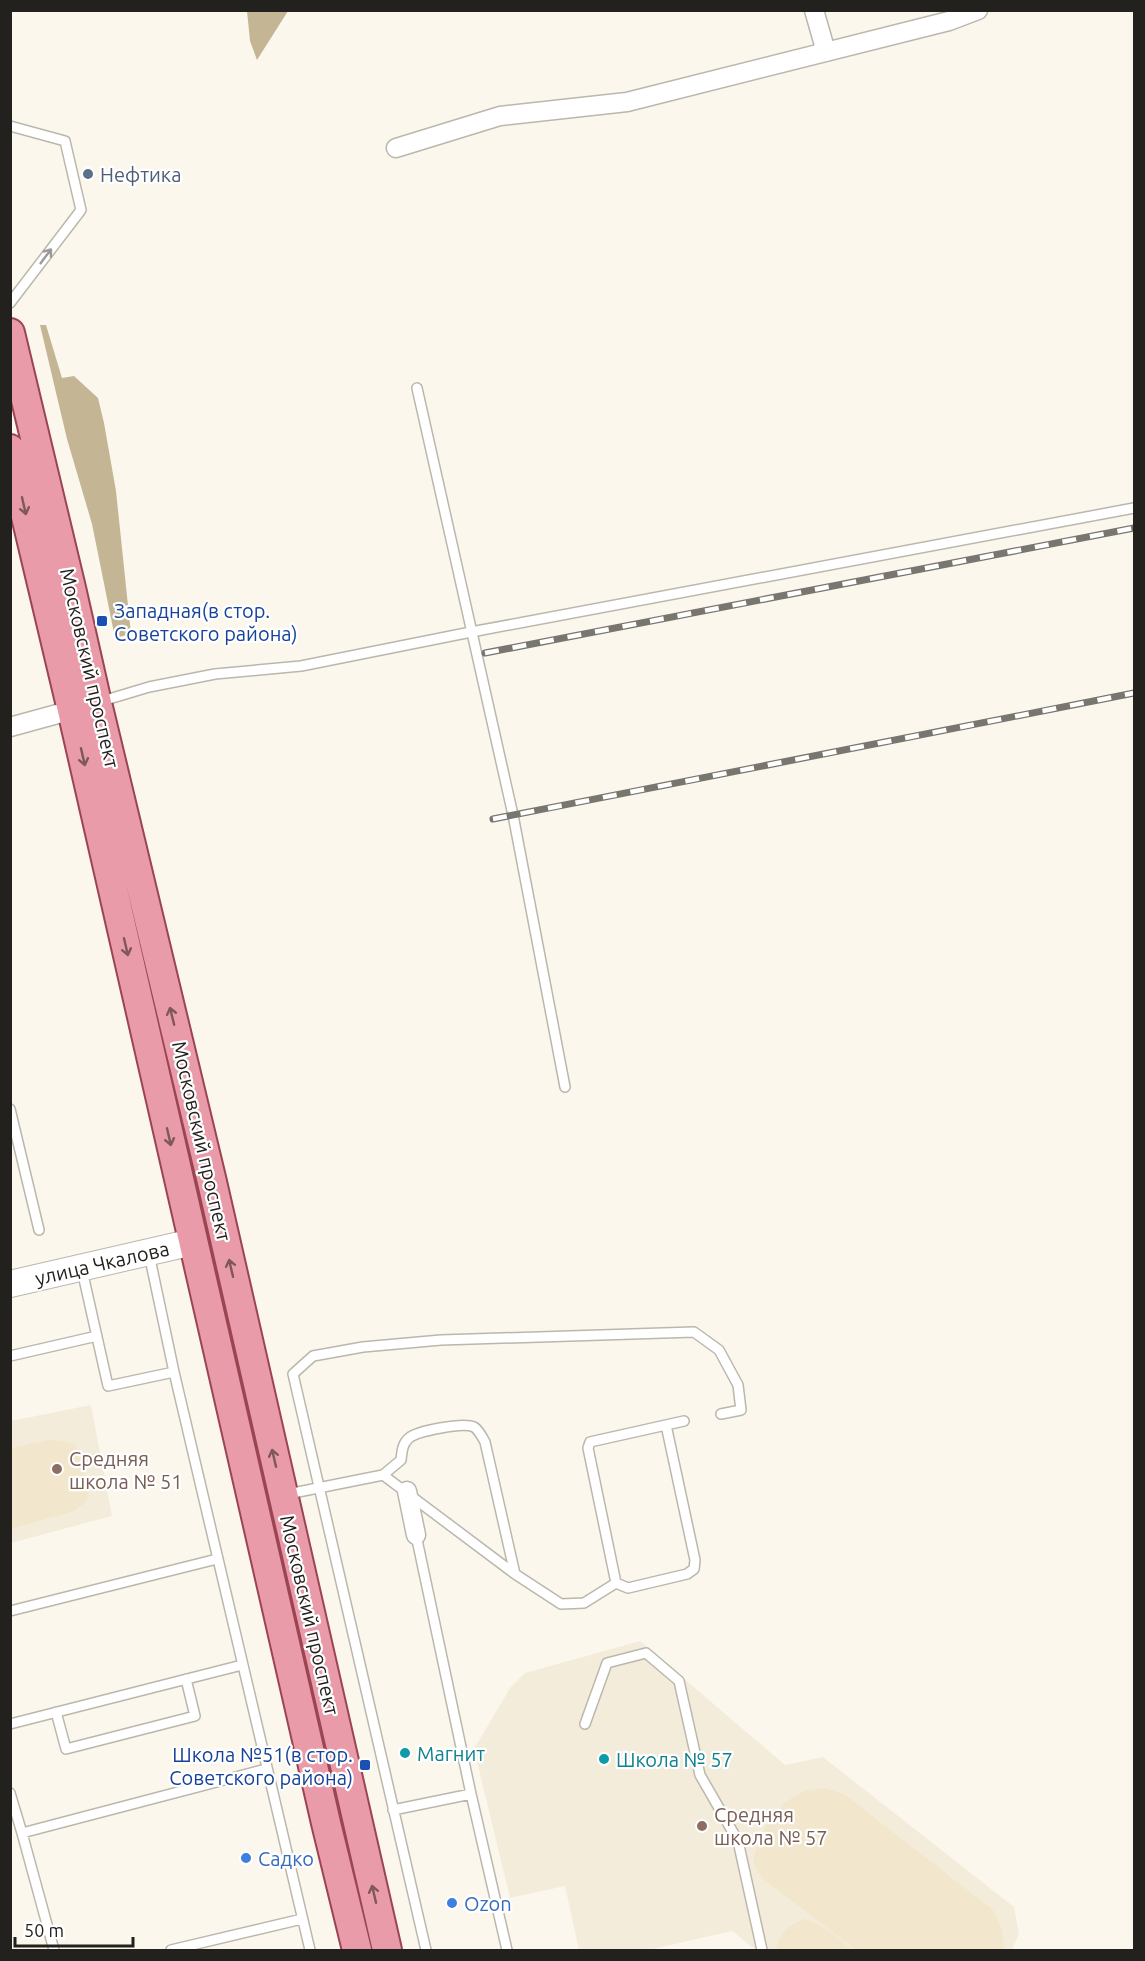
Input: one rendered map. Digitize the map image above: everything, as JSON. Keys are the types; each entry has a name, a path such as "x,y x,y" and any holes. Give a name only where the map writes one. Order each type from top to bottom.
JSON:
{"main road":[{"name":"Московский проспект","path":"10,333 71,588 84,706 193,1242 357,1950"},
{"name":"Московский проспект","path":"10,449 84,706 212,1182 387,1950"},
{"path":"254,1503 283,1496"}],"street":[{"path":"814,10 826,52"},
{"path":"396,148 500,116 627,102 949,21 978,10"},
{"path":"10,727 84,706"},
{"name":"улица Чкалова","path":"10,1284 193,1242"},
{"path":"407,1491 416,1535"}],"lane":[{"path":"10,126 64,141 81,210 10,303"},
{"path":"417,388 513,815 566,1087"},
{"path":"84,706 149,687 215,674 301,666 1134,508"},
{"path":"10,1109 39,1230"},
{"path":"148,1252 217,1559 310,1950"},
{"path":"81,1267 108,1386 174,1372"},
{"path":"426,1950 293,1374 313,1356 363,1347 441,1340 694,1332 719,1350 738,1385 741,1410 721,1414"},
{"path":"10,1356 97,1336"},
{"path":"616,1583 588,1448 590,1442 684,1421"},
{"path":"283,1496 383,1475 401,1460 404,1444 412,1436 459,1424 473,1427 485,1442 515,1574"},
{"path":"616,1583 628,1588 687,1574 694,1569 695,1560 666,1425"},
{"path":"383,1475 515,1574 561,1604 584,1603 616,1583"},
{"path":"416,1535 507,1950"},
{"path":"10,1611 217,1559"},
{"path":"585,1725 607,1662 646,1653 679,1681 700,1775 738,1841 762,1950"},
{"path":"10,1724 242,1665"},
{"path":"56,1712 66,1749 195,1716 186,1679"},
{"path":"22,1833 266,1768"},
{"path":"10,1793 54,1950"},
{"path":"393,1810 471,1794"},
{"path":"171,1950 302,1919"}],"shaded area":[{"path":"247,11 288,11 257,60 250,41"},
{"path":"40,325 46,325 62,378 74,376 98,398 116,491 131,634 115,638 92,524 67,439"},
{"name":"Средняя школа № 51","path":"91,1405 112,1516 11,1543 11,1421"},
{"path":"49,1440 73,1444 79,1450 89,1490 85,1503 74,1511 11,1529 11,1448"},
{"name":"Средняя школа № 57","path":"640,1641 785,1765 823,1757 1014,1907 1019,1934 1012,1950 756,1950 732,1931 649,1950 579,1950 565,1886 510,1898 474,1749 510,1688 525,1673"},
{"path":"824,1788 844,1794 993,1910 1002,1930 1004,1950 856,1950 762,1878 753,1863 759,1841 770,1820 794,1796 807,1790"},
{"path":"804,1919 824,1928 853,1950 776,1950 779,1939 785,1931"}],"railway":[{"path":"485,653 1134,528"},
{"path":"493,819 1134,693"}],"place":[{"name":"Нефтика","path":"88,174"},
{"name":"Западная(в стор. Советского района)","path":"102,621"},
{"name":"Средняя школа № 51","path":"57,1469"},
{"name":"Магнит","path":"405,1753"},
{"name":"Школа № 57","path":"604,1759"},
{"name":"Школа №51(в стор. Советского района)","path":"365,1765"},
{"name":"Средняя школа № 57","path":"702,1826"},
{"name":"Садко","path":"246,1858"},
{"name":"Ozon","path":"452,1903"}]}
